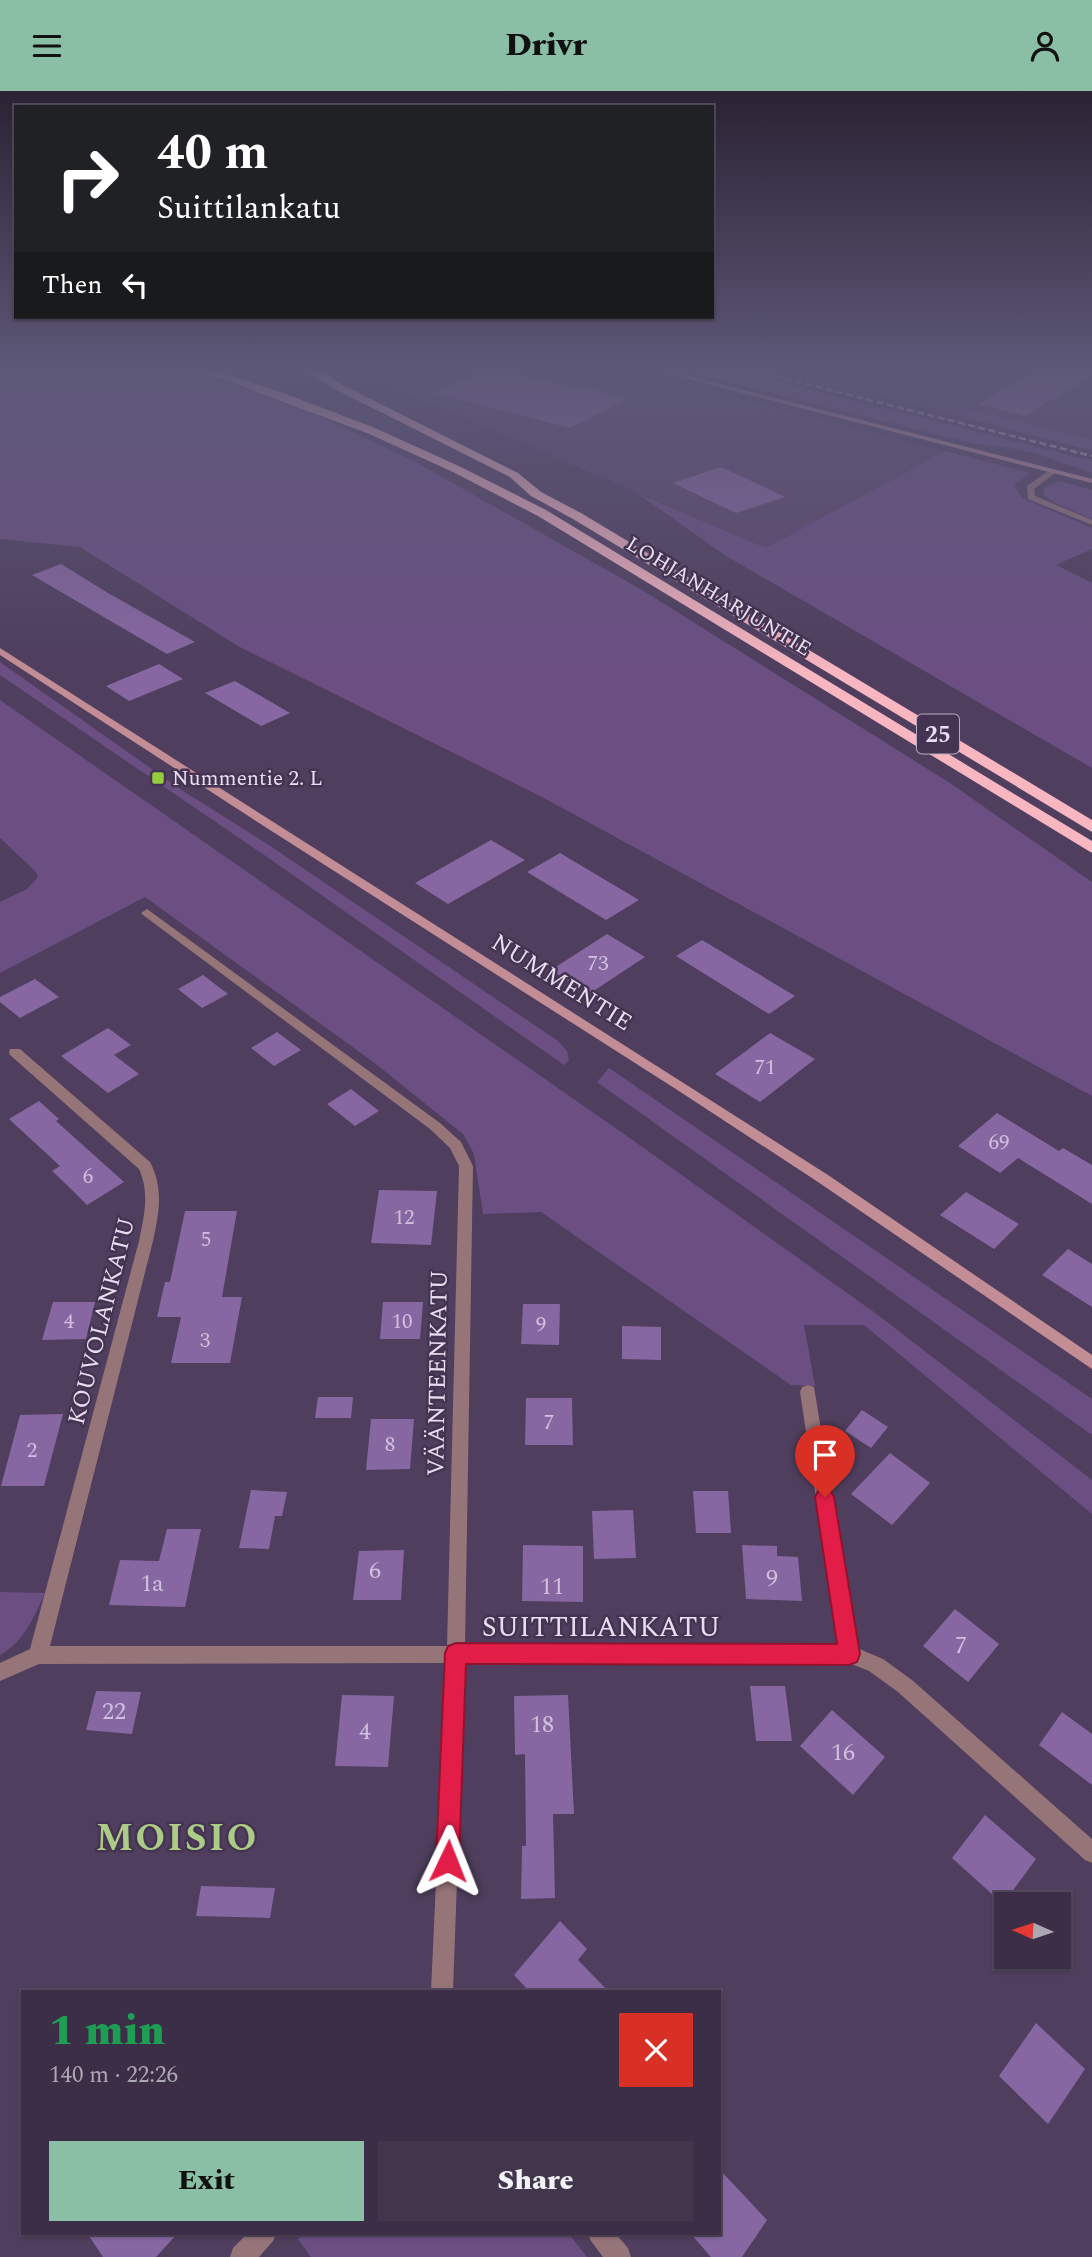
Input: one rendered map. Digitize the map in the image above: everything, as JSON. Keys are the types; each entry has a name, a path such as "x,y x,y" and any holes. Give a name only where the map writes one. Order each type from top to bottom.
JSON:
{"highway":[{"name":"LOHJANHARJUNTIE","path":"456,467 542,513 1092,848"},
{"name":"LOHJANHARJUNTIE","path":"479,467 577,516 1092,827"},
{"path":"498,467 514,475 536,494"}],"street":[{"path":"1039,467 1092,481"},
{"path":"1054,471 1030,488 1031,497 1092,523"},
{"name":"NUMMENTIE","path":"0,651 197,780 667,1076 912,1236 1092,1363"},
{"name":"VÄÄNTEENKATU","path":"147,913 435,1126 456,1145 466,1166 456,1653 442,1990"},
{"name":"KOUVOLANKATU","path":"15,1052 145,1166 153,1182 153,1202 146,1241 38,1655"},
{"path":"808,1392 849,1654"},
{"name":"SUITTILANKATU","path":"38,1655 849,1654 876,1665 905,1686 1092,1853"},
{"path":"0,1672 38,1655"},
{"path":"242,2257 263,2235"},
{"path":"601,2235 619,2257"}],"shaded area":[{"path":"0,467 424,467 642,590 950,783 1092,882 1092,1096 542,797 238,646 80,547 0,539"},
{"path":"578,467 915,467 766,548"},
{"path":"915,467 1007,467 1030,473 1014,485 1022,498 1092,528 1092,549 1056,565 1092,583 1092,768 726,556 637,493 766,548"},
{"path":"1075,467 1092,467 1092,473"},
{"path":"1059,481 1092,490 1092,519 1053,502 1043,494 1044,488"},
{"path":"0,662 183,791 269,845 558,1041 567,1051 569,1060 564,1065 270,859 0,675"},
{"path":"0,700 634,1141 878,1315 1092,1480 1092,1514 864,1325 804,1325 815,1386 791,1385 541,1212 483,1214 474,1154 463,1134 372,1061 145,897 0,973 0,902 27,889 38,877 0,838"},
{"path":"609,1068 1092,1399 1092,1435 597,1082"},
{"path":"0,1592 45,1593 22,1636 0,1655"},
{"path":"302,2235 570,2235 587,2257 311,2257 298,2239"}],"building":[{"path":"721,467 785,497 736,513 673,483"},
{"path":"61,564 195,642 167,654 32,575"},
{"path":"159,664 183,679 129,701 106,686"},
{"path":"235,681 290,713 261,726 205,693"},
{"path":"491,840 525,860 448,904 415,883"},
{"path":"560,853 639,900 606,920 527,872"},
{"path":"607,934 645,957 589,994 551,970"},
{"path":"702,940 795,996 769,1014 676,956"},
{"path":"203,975 228,994 202,1008 178,989"},
{"path":"35,979 59,997 20,1018 0,1002 0,997"},
{"path":"108,1028 131,1045 114,1055 139,1074 108,1093 61,1056"},
{"path":"277,1032 301,1050 274,1066 251,1048"},
{"path":"770,1033 815,1059 760,1102 715,1074"},
{"path":"351,1089 379,1111 355,1126 327,1104"},
{"path":"39,1101 59,1119 56,1121 124,1182 87,1205 52,1171 60,1166 9,1119"},
{"path":"997,1113 1059,1151 1063,1148 1092,1165 1092,1204 1018,1158 1000,1173 958,1146"},
{"path":"379,1190 437,1191 431,1245 371,1243"},
{"path":"966,1192 1019,1224 994,1249 940,1215"},
{"path":"185,1211 237,1211 222,1297 242,1297 230,1363 171,1363 181,1317 157,1317 165,1282 170,1282"},
{"path":"1068,1249 1092,1264 1092,1307 1042,1275"},
{"path":"53,1302 95,1302 86,1339 42,1340"},
{"path":"383,1302 423,1302 420,1339 380,1339"},
{"path":"523,1304 560,1304 559,1345 521,1344"},
{"path":"622,1326 661,1327 661,1360 622,1359"},
{"path":"318,1397 353,1397 351,1418 315,1418"},
{"path":"526,1398 572,1398 573,1445 525,1445"},
{"path":"862,1410 888,1427 871,1448 845,1431"},
{"path":"63,1414 44,1486 1,1486 20,1415"},
{"path":"371,1419 414,1419 410,1469 366,1470"},
{"path":"890,1453 930,1483 892,1525 851,1494"},
{"path":"251,1490 287,1492 282,1516 275,1516 269,1549 239,1548"},
{"path":"693,1491 728,1491 731,1533 696,1533"},
{"path":"633,1510 636,1558 594,1559 592,1511"},
{"path":"167,1529 201,1529 185,1607 109,1605 120,1560 159,1561"},
{"path":"523,1545 583,1546 583,1602 522,1601"},
{"path":"742,1545 777,1546 777,1556 798,1557 802,1601 746,1599"},
{"path":"404,1550 401,1600 353,1600 359,1551"},
{"path":"955,1609 999,1644 968,1682 923,1646"},
{"path":"750,1686 785,1686 792,1741 756,1741"},
{"path":"96,1691 141,1692 132,1734 86,1730"},
{"path":"342,1695 394,1696 388,1767 335,1766"},
{"path":"568,1695 574,1814 553,1814 555,1898 521,1899 522,1846 526,1846 525,1754 515,1755 514,1696"},
{"path":"832,1710 885,1757 853,1795 800,1746"},
{"path":"1062,1712 1092,1734 1092,1785 1039,1745"},
{"path":"985,1815 1036,1859 1012,1892 994,1892 994,1896 952,1858"},
{"path":"201,1886 275,1888 270,1918 196,1916"},
{"path":"560,1921 587,1949 578,1960 607,1990 528,1990 514,1975"},
{"path":"1036,2023 1085,2069 1048,2124 999,2076"},
{"path":"721,2171 767,2220 742,2257 711,2257 692,2235 721,2235"},
{"path":"88,2235 176,2235 156,2257 103,2257"}],"place":[{"name":"Nummentie 2. L","path":"158,778"}],"district":[{"name":"MOISIO","path":"177,1837"}],"route":[{"path":"448,1861 456,1653 849,1654 825,1497"}]}
